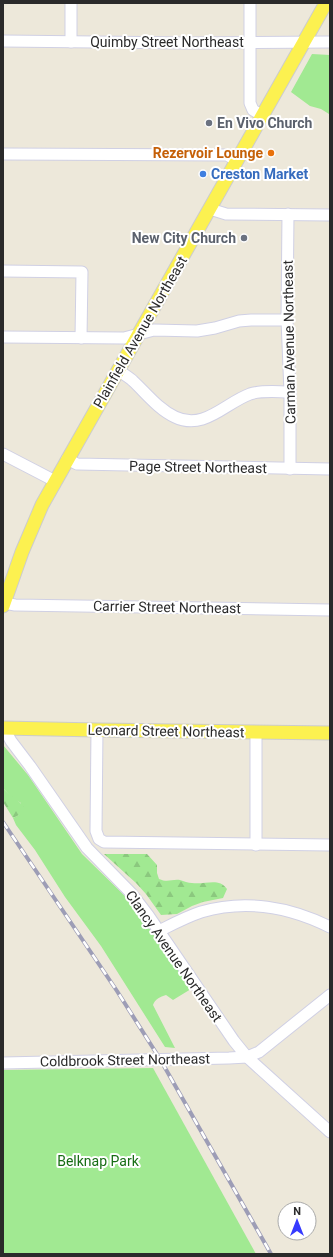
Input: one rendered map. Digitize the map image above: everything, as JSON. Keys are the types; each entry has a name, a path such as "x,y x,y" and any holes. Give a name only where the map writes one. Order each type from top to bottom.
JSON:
{"main road":[{"name":"Plainfield Avenue Northeast","path":"4,605 35,520 55,481 326,3"},
{"name":"Leonard Street Northeast","path":"3,728 330,733"}],"street":[{"path":"71,3 71,42"},
{"path":"250,3 250,103 253,110 263,116"},
{"name":"Quimby Street Northeast","path":"3,41 179,43 330,42"},
{"path":"3,154 227,155 237,161"},
{"path":"210,209 226,214 330,215"},
{"name":"Carman Avenue Northeast","path":"288,214 290,469"},
{"path":"3,272 82,272 81,338"},
{"path":"3,337 124,338 154,330 197,331 240,321 288,320"},
{"path":"118,370 132,380 165,411 181,419 196,420 211,416 244,396 258,392 290,392"},
{"path":"3,454 55,481"},
{"name":"Page Street Northeast","path":"67,459 77,464 330,469"},
{"name":"Carrier Street Northeast","path":"4,605 330,610"},
{"name":"Clancy Avenue Northeast","path":"3,728 87,848 131,893 159,931 234,1041 247,1057 330,1132"},
{"path":"97,730 96,831 99,839 104,842 330,846"},
{"path":"256,732 256,845"},
{"path":"159,931 202,912 214,909 243,906 282,909 308,917 330,927"},
{"path":"247,1057 259,1052 330,995"},
{"name":"Coldbrook Street Northeast","path":"3,1063 247,1057"}],"green space":[{"path":"312,54 330,55 329,114 321,109 310,106 291,92"},
{"path":"3,745 28,775 82,854 126,897 138,912 191,989 173,1000 166,995 156,1000 153,1005 175,1048 165,1047 101,946 65,897 35,850 16,825 13,818 19,815 21,803 12,798 3,788"},
{"path":"3,788 24,807 19,815 13,818 3,802"},
{"path":"104,854 147,854 157,865 159,879 165,881 180,880 189,883 216,882 224,885 227,889 223,898 203,902 177,914 161,915 136,883"},
{"name":"Belknap Park","path":"153,1068 256,1254 3,1254 3,1070"}],"railway":[{"path":"3,822 117,991 160,1059 271,1254"}],"place":[{"name":"En Vivo Church","path":"209,123"},
{"name":"Rezervoir Lounge","path":"271,153"},
{"name":"Creston Market","path":"203,174"},
{"name":"New City Church","path":"244,238"}]}
